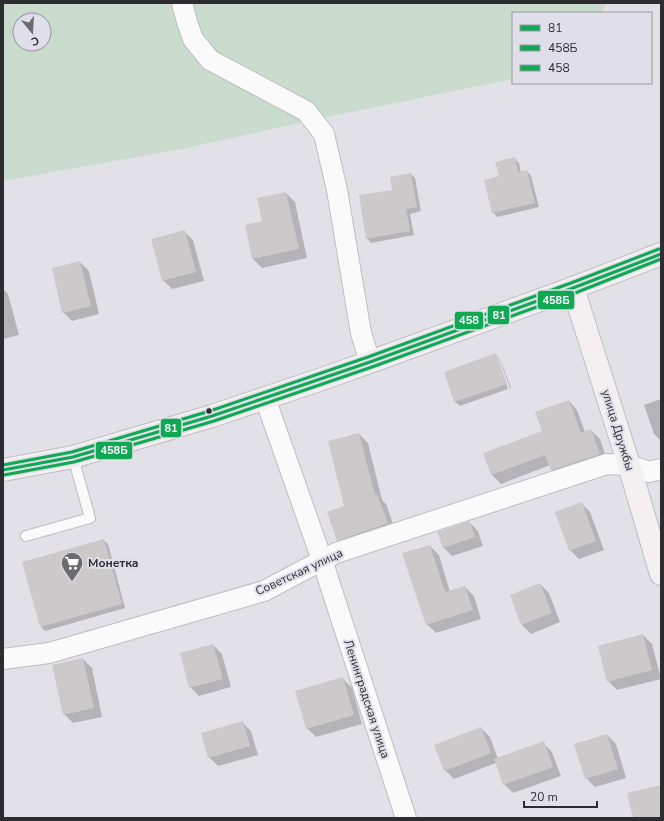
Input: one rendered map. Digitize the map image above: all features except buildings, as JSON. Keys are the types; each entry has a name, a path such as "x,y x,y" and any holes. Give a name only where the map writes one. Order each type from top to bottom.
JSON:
{"main road":[{"path":"3,470 73,457 212,416 370,362 573,288 661,254"},
{"name":"улица Дружбы","path":"573,288 661,574"}],"street":[{"path":"182,3 187,22 194,38 210,60 306,111 324,134 337,190 361,333 370,362"},
{"name":"Ленинградская улица","path":"265,398 322,560 406,818"},
{"name":"Советская улица","path":"3,660 49,653 264,591 336,553 607,464 629,466 649,472 661,469"}],"lane":[{"path":"26,536 90,518 73,457"}],"green space":[{"path":"3,3 608,3 601,12 512,12 512,79 322,118 187,148 3,181"}],"transit line":[{"name":"458","path":"3,465 72,452 210,411 368,357 571,283 659,249"},
{"name":"81","path":"3,470 73,457 212,416 370,362 573,288 661,254"},
{"name":"458Б","path":"4,475 74,462 214,421 372,367 575,293 661,259"}],"place":[{"name":"Монетка","path":"72,582"}]}
